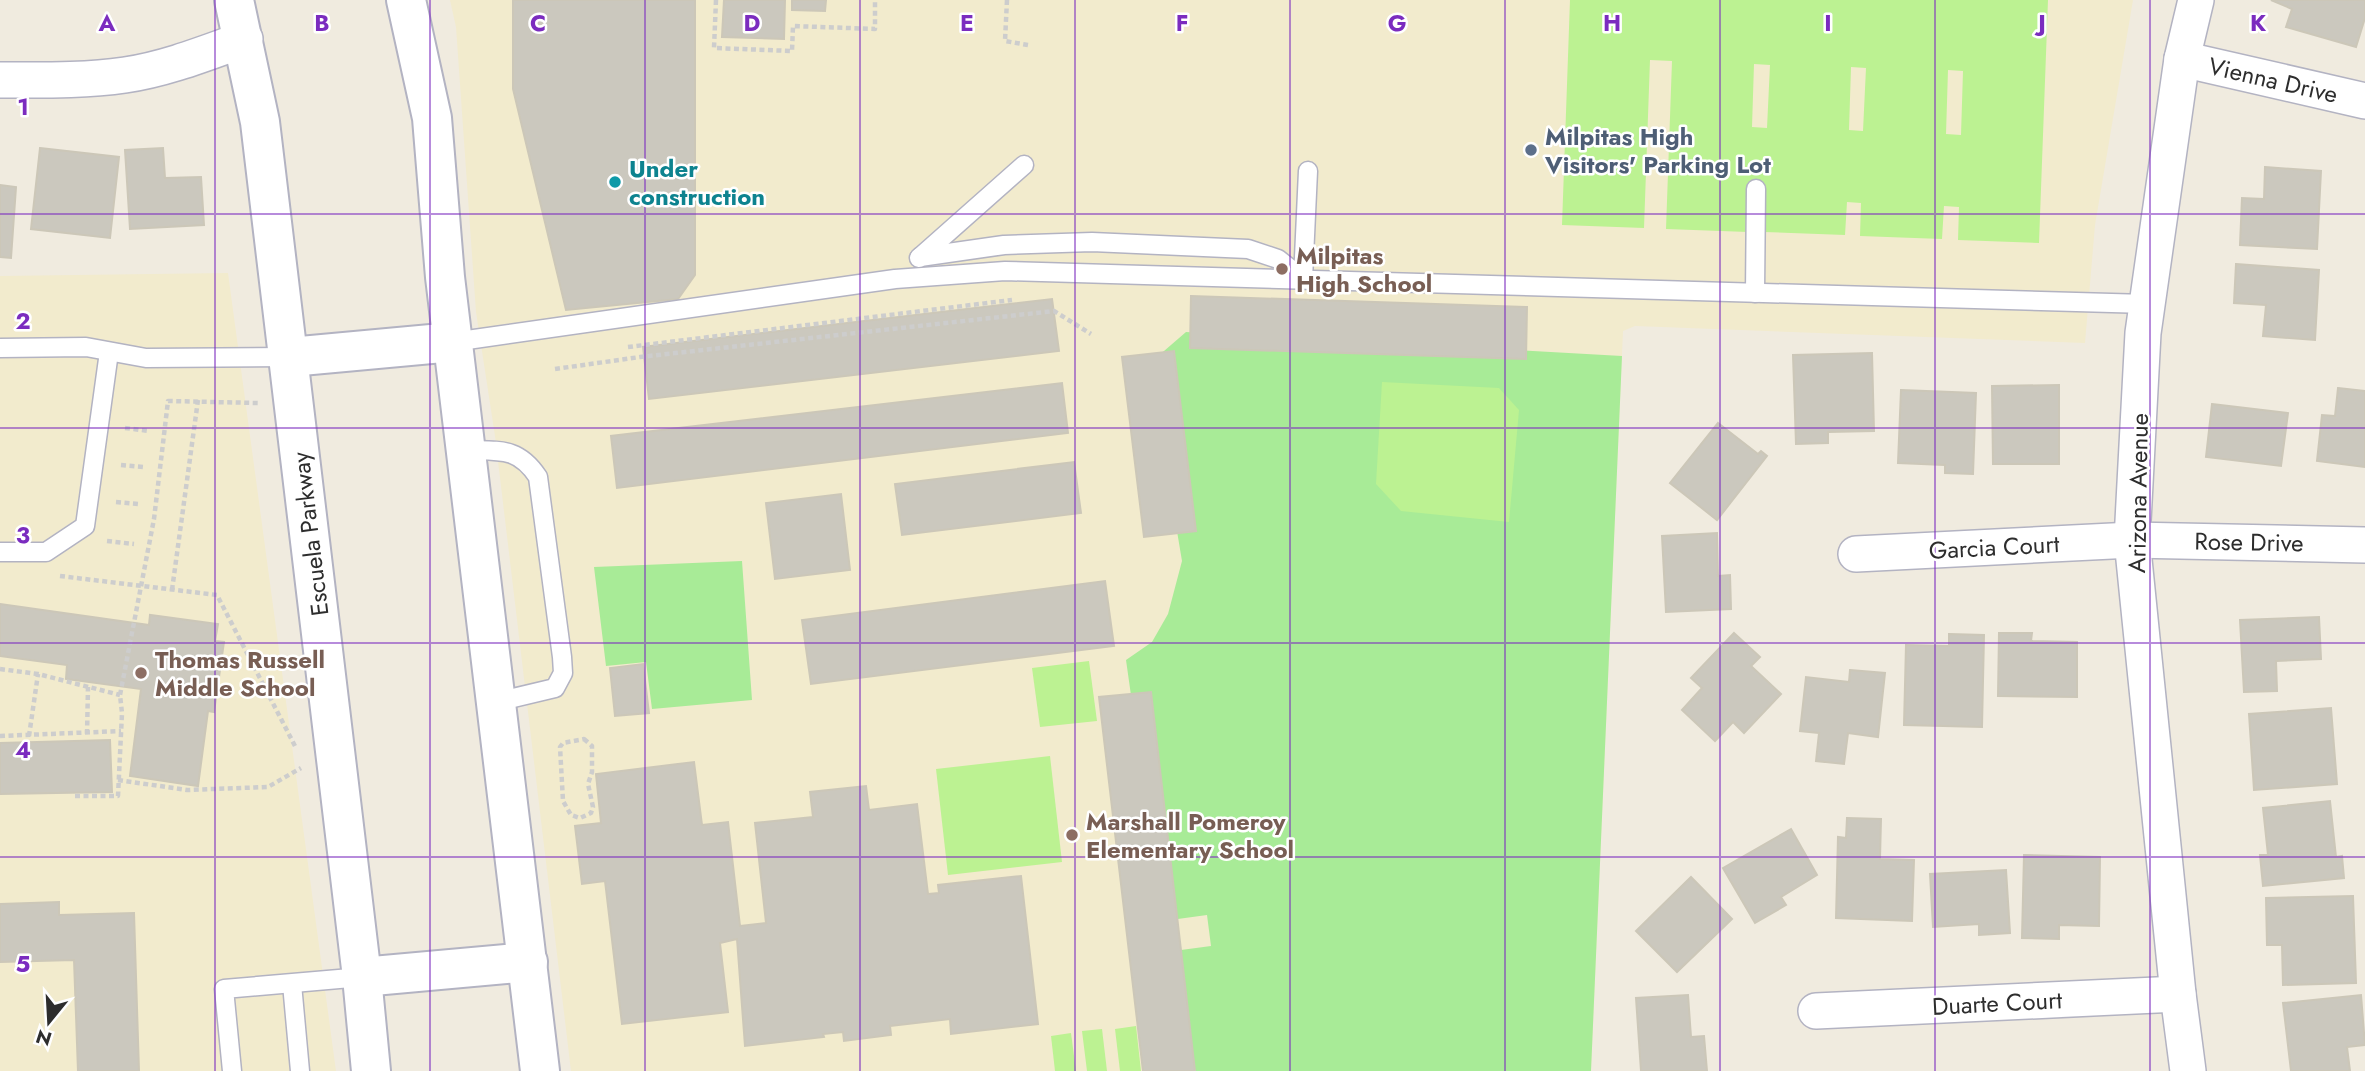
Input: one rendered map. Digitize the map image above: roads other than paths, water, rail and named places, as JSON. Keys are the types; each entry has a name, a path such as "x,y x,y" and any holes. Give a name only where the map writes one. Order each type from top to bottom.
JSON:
{"street":[{"name":"Escuela Parkway","path":"234,0 245,39 260,121 290,357 371,1071"},
{"path":"406,0 432,118 453,342 540,1071"},
{"name":"Arizona Avenue","path":"2188,1071 2132,540 2147,304 2182,59 2196,0"},
{"path":"0,80 57,80 126,75 176,63 245,39"},
{"name":"Vienna Drive","path":"2182,59 2365,101"},
{"path":"290,357 453,342"},
{"name":"Rose Drive","path":"2132,540 2365,545"},
{"name":"Garcia Court","path":"1856,554 2132,540"},
{"path":"362,977 528,962"},
{"name":"Duarte Court","path":"1816,1011 2178,994"}],"lane":[{"path":"895,279 1024,164"},
{"path":"1303,278 1308,171"},
{"path":"1755,293 1756,190"},
{"path":"920,257 1004,245 1091,242 1248,249 1278,259 1303,278"},
{"path":"453,342 895,279 1005,271 2147,304"},
{"path":"0,348 86,347 146,358 290,357"},
{"path":"0,552 46,552 85,526 108,352"},
{"path":"466,450 506,451 527,460 538,477 562,657 563,673 555,688 496,702"},
{"path":"232,1071 224,989 362,977"},
{"path":"292,984 300,1071"}],"place":[{"name":"Milpitas High Visitors' Parking Lot","path":"1531,150"},
{"name":"Under construction","path":"615,182"},
{"name":"Milpitas High School","path":"1282,269"},
{"name":"Thomas Russell Middle School","path":"141,673"},
{"name":"Marshall Pomeroy Elementary School","path":"1072,835"}]}
